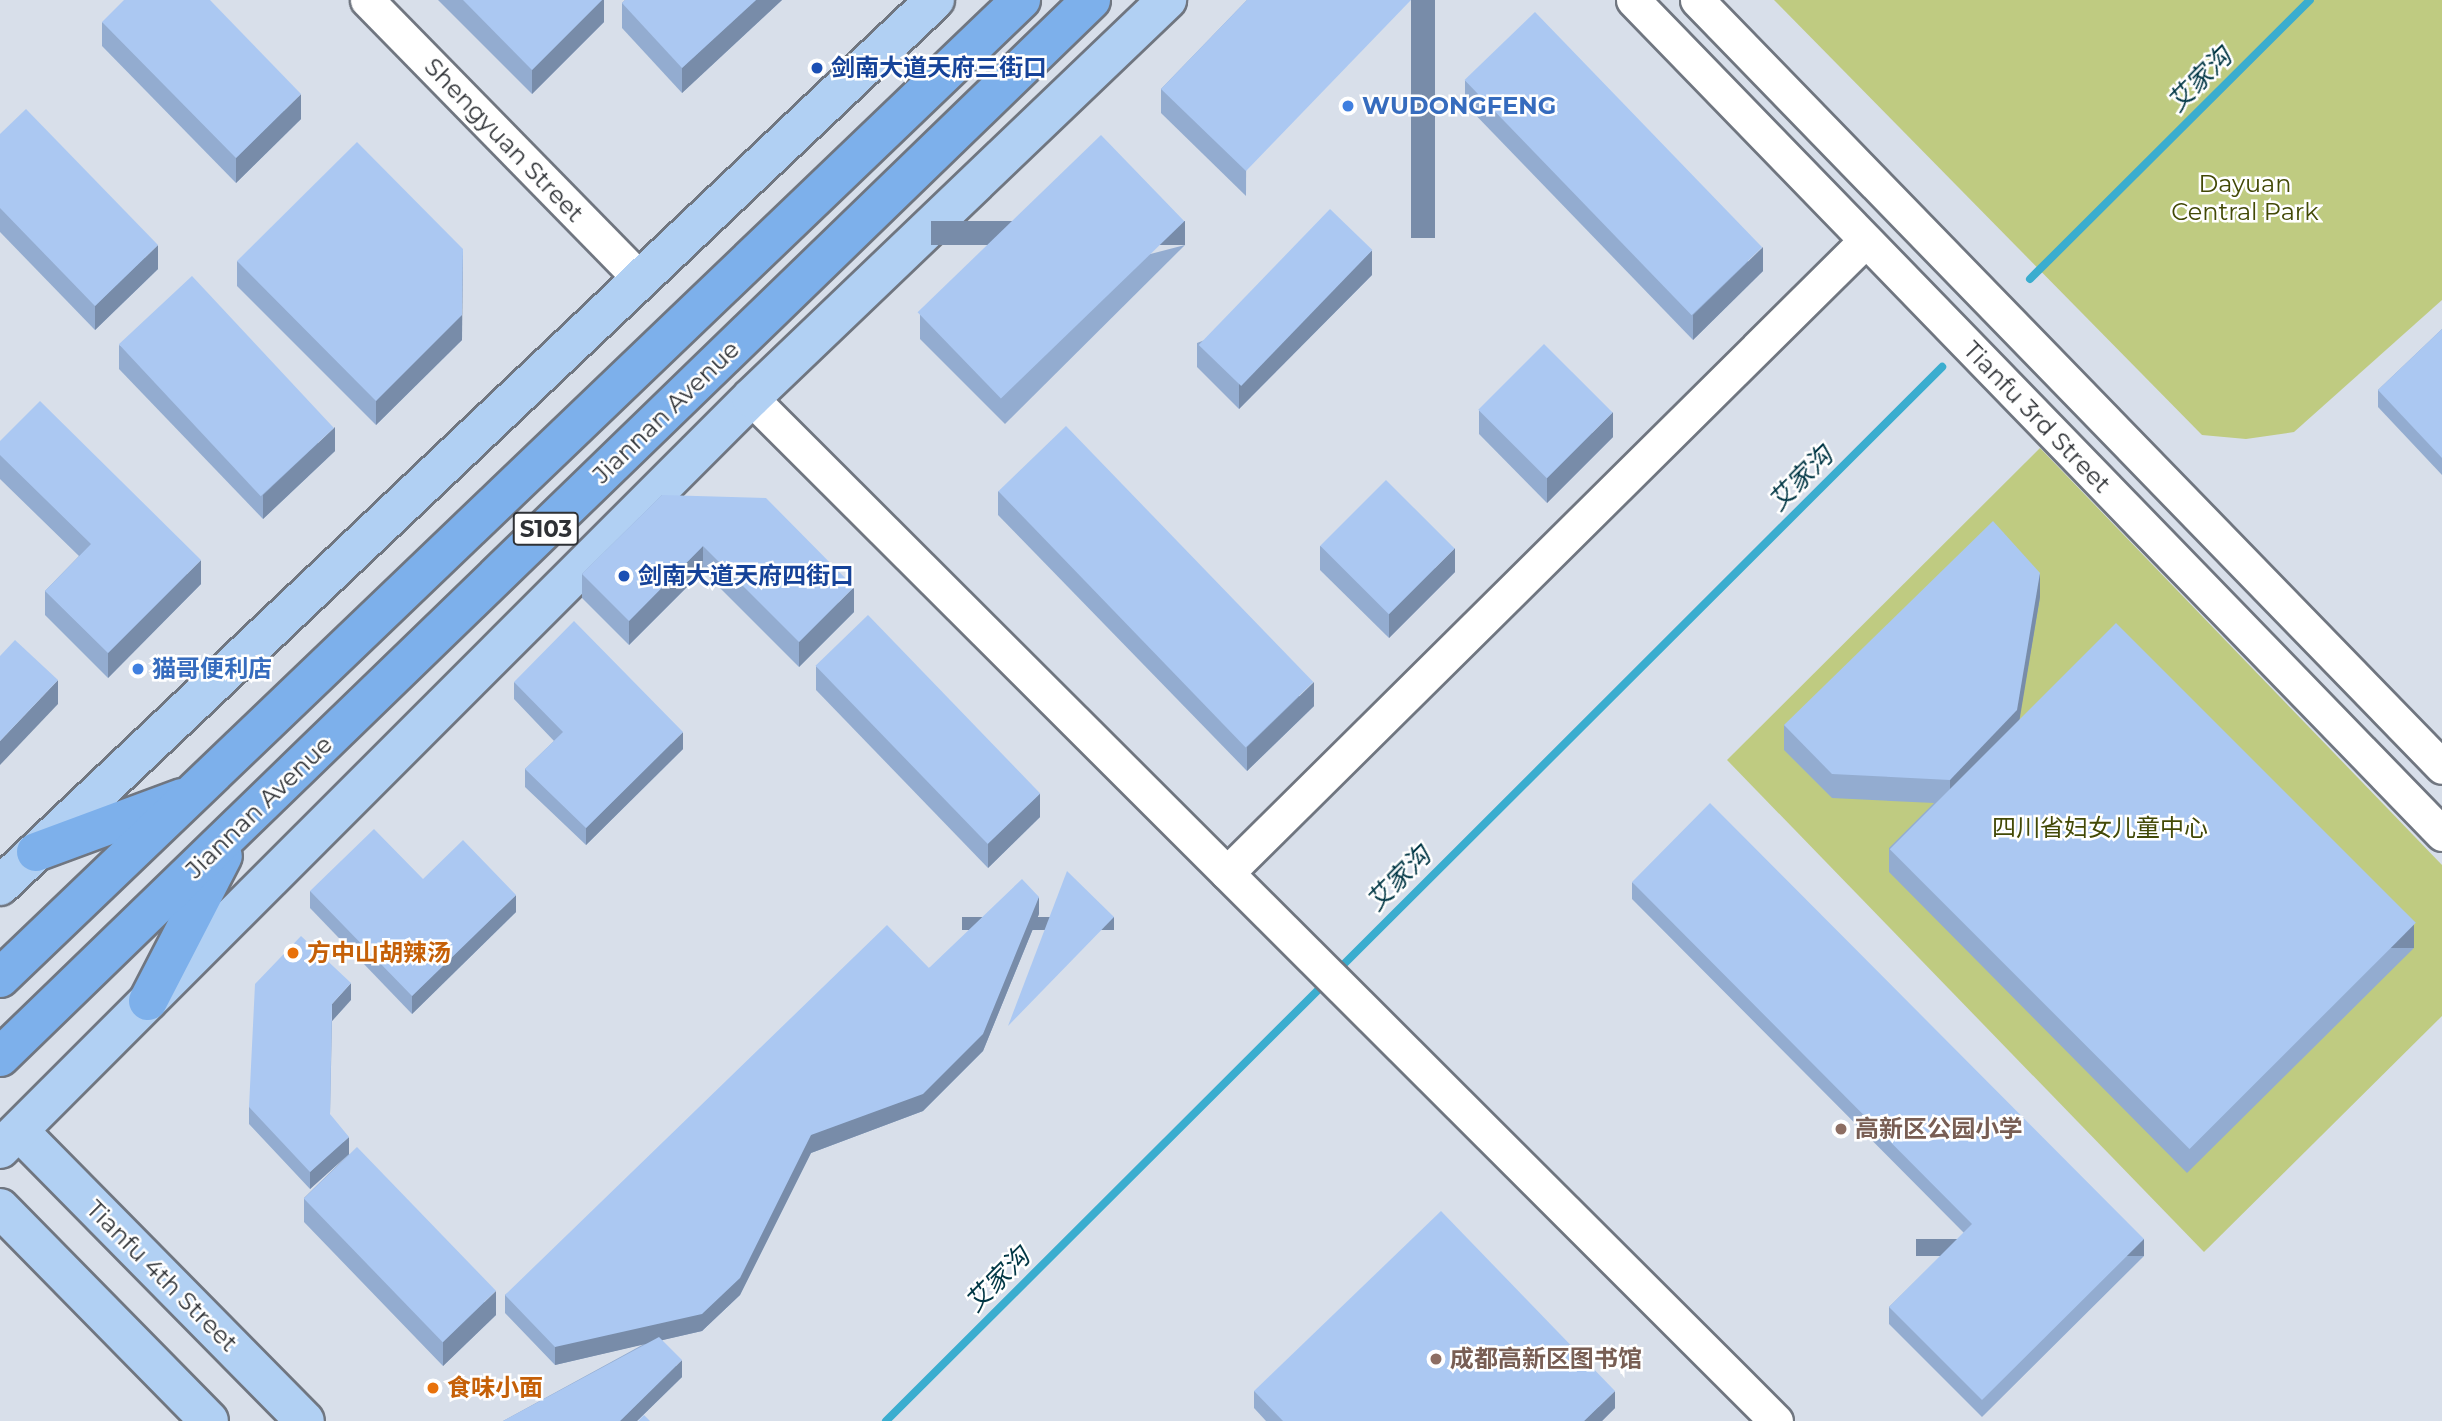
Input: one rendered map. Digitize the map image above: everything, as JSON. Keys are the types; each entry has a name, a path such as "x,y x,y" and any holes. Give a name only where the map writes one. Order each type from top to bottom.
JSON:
{"highway":[{"name":"Jiannan Avenue","path":"0,978 197,793 1021,0"},
{"name":"Jiannan Avenue","path":"0,1057 1091,0"},
{"path":"36,852 197,793"},
{"path":"148,1001 237,829"}],"main road":[{"path":"0,886 935,0"},
{"path":"9,1140 751,398 1167,0"},
{"name":"Tianfu 4th Street","path":"9,1140 305,1421"},
{"path":"0,1208 209,1421"}],"street":[{"name":"Shengyuan Street","path":"367,0 641,280"},
{"name":"Tianfu 3rd Street","path":"1633,0 2442,834"},
{"name":"Tianfu 3rd Street","path":"1697,0 2442,767"},
{"path":"1227,873 1865,241"},
{"path":"751,398 1776,1421"}],"green space":[{"name":"Dayuan Central Park","path":"1774,0 2442,0 2442,300 2294,432 2246,439 2202,435"},
{"name":"四川省妇女儿童中心","path":"2040,448 2442,865 2442,1016 2204,1252 1727,760"}],"building":[{"path":"124,0 210,0 301,94 236,158 102,22"},
{"path":"463,0 602,0 532,70"},
{"path":"625,0 756,0 682,68 622,3"},
{"path":"1247,0 1411,0 1246,171 1161,89"},
{"path":"1535,12 1762,247 1692,315 1465,80"},
{"path":"26,109 158,245 95,306 0,208 0,134"},
{"path":"1101,135 1184,221 1001,398 918,312"},
{"path":"357,142 463,249 462,315 376,401 237,261"},
{"path":"1330,209 1372,250 1241,386 1199,345"},
{"path":"192,276 334,428 261,496 119,344"},
{"path":"2442,329 2442,458 2378,390"},
{"path":"1544,344 1613,413 1547,478 1478,410"},
{"path":"40,401 201,560 108,653 45,591 91,544 0,455 0,441"},
{"path":"1066,426 1313,682 1246,747 998,491"},
{"path":"1386,480 1455,549 1389,614 1320,546"},
{"path":"662,495 766,498 854,587 799,642 703,546 629,621 582,574"},
{"path":"1993,521 2040,573 2017,710 1950,780 1832,774 1784,725"},
{"path":"868,615 1040,793 988,844 815,666"},
{"path":"574,621 683,732 586,828 525,769 563,732 514,682"},
{"path":"2116,623 2416,923 2190,1149 1890,849"},
{"path":"15,640 58,680 0,741 0,656"},
{"path":"1710,803 2144,1239 1982,1400 1889,1307 1972,1224 1632,882"},
{"path":"374,829 423,879 463,840 516,895 412,996 310,891"},
{"path":"1067,871 1114,917 1008,1026"},
{"path":"1022,879 1039,897 983,1034 923,1094 811,1135 740,1278 702,1314 555,1347 505,1295 887,925 929,968"},
{"path":"301,936 351,983 332,1004 330,1114 349,1137 310,1172 249,1107 255,984"},
{"path":"357,1147 496,1291 443,1342 304,1198"},
{"name":"成都高新区图书馆","path":"1441,1211 1615,1391 1584,1421 1283,1421 1254,1391"},
{"path":"659,1337 682,1360 620,1421 503,1421"},
{"path":"644,1415 650,1421 638,1421"}],"waterway":[{"name":"艾家沟","path":"2030,279 2310,0"},
{"name":"艾家沟","path":"1335,973 1942,367"},
{"name":"艾家沟","path":"886,1421 1326,982"}],"place":[{"name":"剑南大道天府三街口","path":"817,68"},
{"name":"WUDONGFENG","path":"1348,106"},
{"name":"剑南大道天府四街口","path":"624,576"},
{"name":"猫哥便利店","path":"138,669"},
{"name":"方中山胡辣汤","path":"293,953"},
{"name":"高新区公园小学","path":"1841,1129"},
{"name":"成都高新区图书馆","path":"1436,1359"},
{"name":"食味小面","path":"433,1388"}]}
